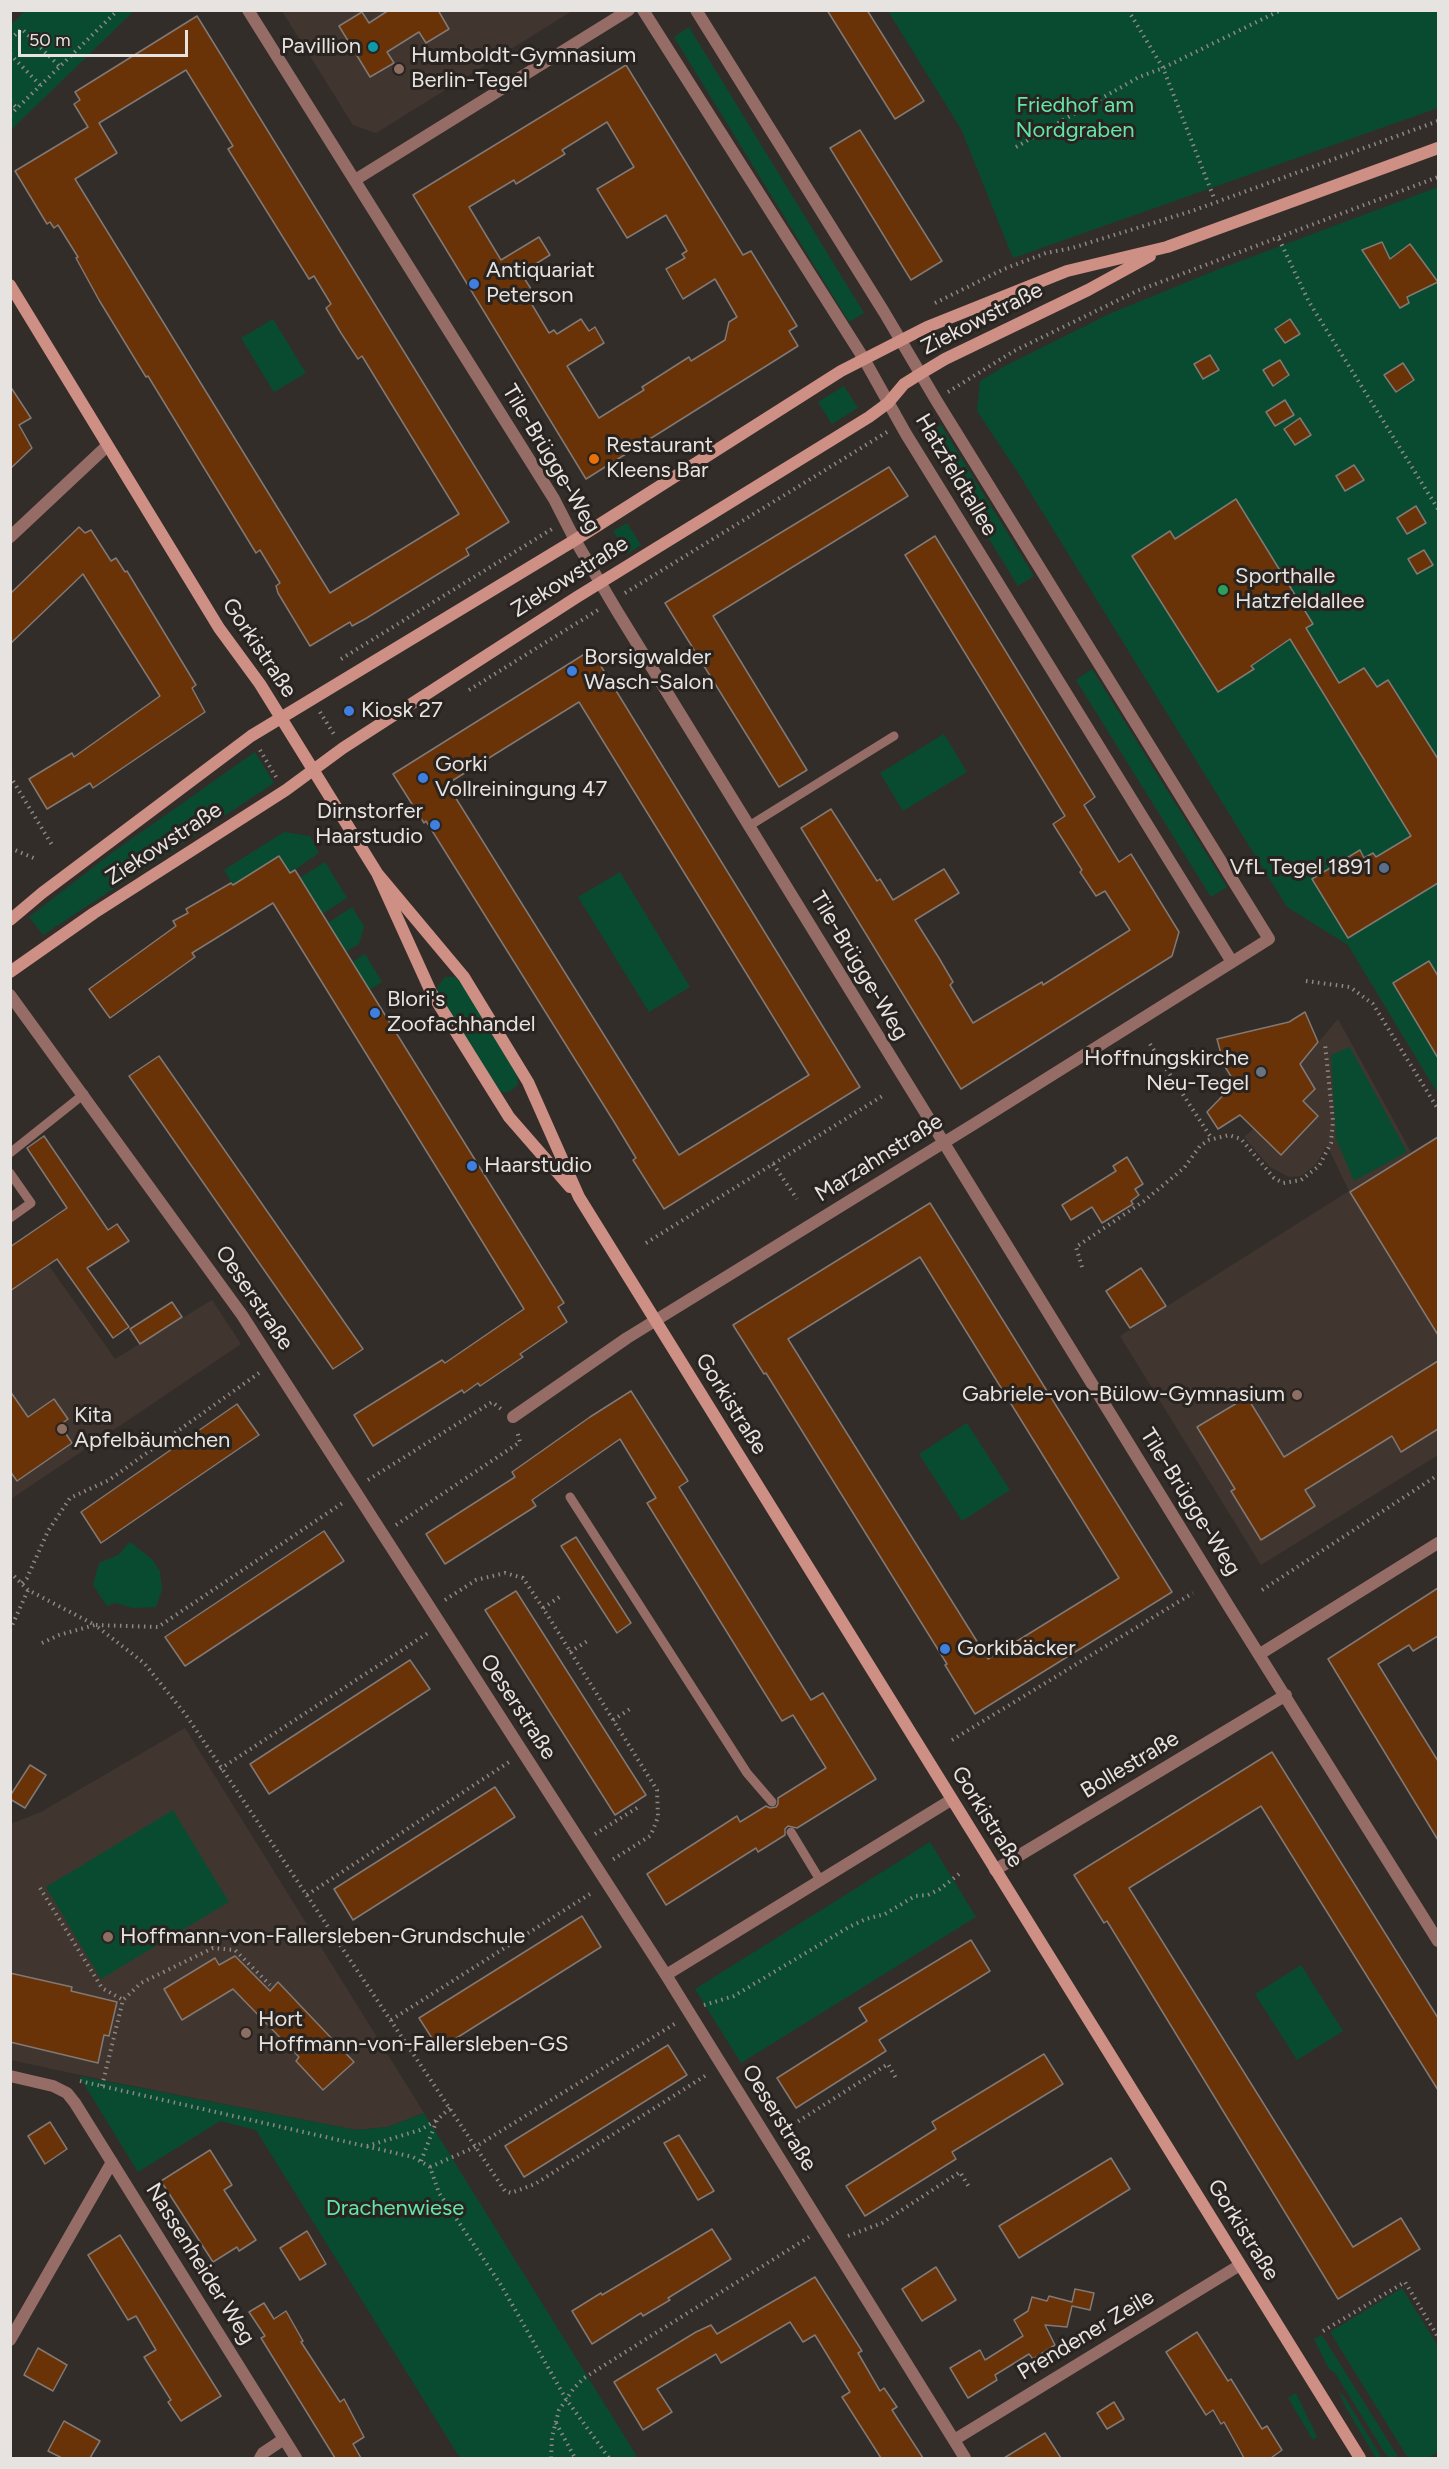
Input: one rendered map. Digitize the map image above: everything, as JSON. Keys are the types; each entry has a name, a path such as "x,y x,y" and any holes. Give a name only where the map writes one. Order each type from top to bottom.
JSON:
{"street":[{"name":"Tile-Brügge-Weg","path":"248,10 554,499 611,602 1438,1941"},
{"path":"355,180 629,10"},
{"name":"Hatzfeldtallee","path":"643,10 864,359 900,424 1232,962"},
{"name":"Hatzfeldtallee","path":"696,10 1269,939"},
{"name":"Ziekowstraße","path":"10,920 42,893 251,736 575,540 864,359 927,327 1067,271 1167,247 1438,148"},
{"name":"Ziekowstraße","path":"10,972 94,913 276,797 343,748 599,582 869,417 888,403 904,384 945,359 1088,290 1167,247"},
{"name":"Gorkistraße","path":"10,285 219,628 315,770 377,873 431,992 509,1118 579,1197"},
{"path":"10,537 106,446"},
{"name":"Gorkistraße","path":"377,873 464,977 528,1082 579,1197 1360,2458"},
{"name":"Marzahnstraße","path":"513,1417 655,1321 1269,939"},
{"name":"Oeserstraße","path":"10,995 84,1094 242,1316 666,1975 965,2458"},
{"path":"1260,1654 1438,1543"},
{"name":"Bollestraße","path":"995,1870 1286,1695"},
{"path":"666,1975 951,1800"},
{"name":"Nassenheider Weg","path":"10,2076 53,2086 67,2093 75,2103 296,2458"},
{"path":"10,2340 112,2162"},
{"name":"Prendener Zeile","path":"954,2440 1240,2265"},
{"path":"260,2458 263,2453 284,2439"}],"lane":[{"path":"749,826 894,736"},
{"path":"10,1153 84,1094"},
{"path":"10,1173 31,1203 10,1218"},
{"path":"570,1497 747,1773 772,1802"},
{"path":"791,1832 820,1880"}],"path":[{"path":"10,115 118,10"},
{"path":"1128,10 1163,68 1214,198"},
{"path":"1016,147 1139,77 1163,68 1281,10"},
{"path":"10,39 22,29 59,66"},
{"path":"10,54 40,85"},
{"path":"10,101 17,108"},
{"path":"936,400 1014,351 1137,291 1438,177"},
{"path":"1279,239 1309,302 1438,509"},
{"path":"460,695 900,424"},
{"path":"320,712 335,736"},
{"path":"260,750 278,780"},
{"path":"10,776 52,845"},
{"path":"10,848 36,859"},
{"path":"1306,981 1350,987 1373,1004 1438,1108"},
{"path":"1150,1044 1213,1139"},
{"path":"1082,1267 1076,1247 1144,1201 1184,1168 1200,1146 1213,1139 1229,1134 1241,1139 1274,1178 1283,1183 1293,1183 1319,1166 1331,1143 1333,1121 1325,1044"},
{"path":"646,1243 884,1095"},
{"path":"773,1164 797,1199"},
{"path":"21,1583 27,1578 48,1531 70,1498 109,1480 262,1371"},
{"path":"368,1480 492,1402 513,1417 520,1442 396,1525"},
{"path":"1262,1590 1438,1475"},
{"path":"42,1643 59,1635 95,1625 159,1627 345,1502"},
{"path":"10,1572 28,1590 95,1625 144,1663 186,1715 501,2188 511,2193 536,2184 708,2074"},
{"path":"443,1601 476,1580 505,1573 523,1578 543,1608 657,1790 658,1816 650,1836 609,1862"},
{"path":"10,1630 28,1590"},
{"path":"952,1740 1194,1593"},
{"path":"543,1608 561,1596"},
{"path":"220,1768 428,1633"},
{"path":"570,1652 589,1640"},
{"path":"613,1720 633,1707"},
{"path":"307,1895 509,1762"},
{"path":"592,1836 640,1806"},
{"path":"700,2006 734,1996 849,1927 885,1914 915,1896 928,1895 959,1874"},
{"path":"40,1888 102,1988 123,2000"},
{"path":"391,2020 593,1892"},
{"path":"102,2086 123,2000 141,1983 213,1948 235,1950 270,1984"},
{"path":"430,2167 475,2147 676,2023"},
{"path":"780,2133 888,2064 897,2080"},
{"path":"76,2080 413,2157 430,2167 439,2193 501,2285 566,2399 609,2458"},
{"path":"366,2146 420,2130 450,2109"},
{"path":"421,2162 437,2120"},
{"path":"844,2237 882,2223 960,2172 969,2187"},
{"path":"551,2458 552,2437 559,2410 584,2378 812,2235"},
{"path":"1323,2331 1405,2282 1438,2337"},
{"path":"556,2422 575,2458"}],"shaded area":[{"name":"Humboldt-Gymnasium Berlin-Tegel","path":"282,11 572,11 376,133 353,125"},
{"name":"Gabriele-von-Bülow-Gymnasium","path":"1338,1019 1411,1152 1438,1136 1438,1455 1261,1565 1120,1336 1349,1191 1327,1145 1316,1164 1301,1176 1289,1177 1270,1167 1244,1137 1278,1108 1315,1089 1300,1064"},
{"name":"Kita Apfelbäumchen","path":"49,1266 115,1359 212,1300 241,1344 11,1499 11,1291"},
{"path":"185,1728 424,2113 388,2127 356,2130 11,2060 11,1824 41,1812"}],"green space":[{"path":"25,11 134,11 11,130 11,25"},
{"name":"Friedhof am Nordgraben","path":"888,11 1438,11 1438,108 1013,258 961,129"},
{"path":"689,27 864,313 849,322 674,37"},
{"path":"1438,187 1438,1094 1348,945 1287,907 1017,471 977,411 980,381 1109,314 1219,269"},
{"path":"273,319 306,373 274,392 241,338"},
{"path":"844,386 858,408 832,424 818,402"},
{"path":"941,425 1034,576 1018,586 925,435"},
{"path":"627,523 641,545 627,554 613,531"},
{"path":"1092,669 1227,887 1211,897 1076,680"},
{"path":"944,734 967,772 903,811 880,773"},
{"path":"255,752 274,783 43,935 29,917 113,852"},
{"path":"284,832 310,836 319,853 290,873 279,857 233,885 224,870"},
{"path":"325,862 347,898 322,914 300,878"},
{"path":"620,872 690,987 649,1012 578,897"},
{"path":"352,907 364,926 359,944 345,952 328,923"},
{"path":"365,954 382,982 369,990 352,962"},
{"path":"445,977 455,977 461,982 517,1074 518,1084 506,1093 500,1091 437,994 437,988"},
{"path":"1350,1047 1407,1152 1354,1181 1336,1139 1331,1055"},
{"path":"967,1423 1010,1490 962,1521 919,1454"},
{"path":"130,1542 153,1560 160,1572 162,1590 156,1607 133,1608 115,1603 107,1606 93,1585 99,1563 118,1555"},
{"path":"173,1810 229,1902 101,1979 46,1887"},
{"path":"930,1842 976,1917 741,2063 695,1989"},
{"path":"1301,1965 1343,2031 1297,2060 1255,1994"},
{"name":"Drachenwiese","path":"79,2076 356,2130 388,2127 424,2113 638,2458 460,2458 256,2130 220,2121 138,2172"},
{"path":"1402,2288 1438,2346 1438,2452 1428,2458 1408,2458 1330,2332"},
{"path":"1322,2335 1399,2458 1388,2458 1335,2373 1329,2369 1314,2339"},
{"path":"1338,2390 1345,2398 1382,2458 1376,2458"},
{"path":"1296,2393 1317,2437 1313,2440 1288,2398"}],"building":[{"name":"Pavillion","path":"389,10 438,10 449,29 426,43 419,32 387,52 394,63 370,77 339,26 362,12 369,23"},
{"path":"827,10 867,10 924,101 895,119"},
{"path":"197,16 509,522 466,549 469,555 365,619 352,626 350,622 310,646 278,593 276,586 280,583 260,550 256,553 148,376 146,377 99,300 76,258 78,257 58,225 54,228 50,222 47,224 15,171 88,127 74,104 80,100 75,92","holes":["186,70 233,146 228,149 309,279 314,276 331,304 326,308 341,333 358,359 362,356 459,514 330,593 75,179 117,153 99,123"]},
{"path":"626,65 743,255 751,251 797,326 789,331 798,346 586,479 413,195","holes":["607,122 634,167 597,189 627,238 666,215 687,251 682,254 685,258 666,269 683,299 715,279 737,317 729,322 725,340 691,361 689,357 642,387 644,390 599,418 567,366 604,343 595,327 589,331 581,319 557,334 554,330 549,333 525,293 531,289 521,273 550,255 539,237 501,260 469,207 514,180 516,184 565,154 562,150"]},
{"path":"860,130 942,261 911,280 830,148"},
{"path":"1382,242 1390,259 1410,244 1438,282 1407,297 1409,303 1400,308 1362,250"},
{"path":"1290,319 1300,334 1285,343 1275,329"},
{"path":"1210,355 1219,370 1203,379 1194,364"},
{"path":"1280,360 1289,375 1273,386 1263,370"},
{"path":"1403,363 1414,380 1396,392 1384,375"},
{"path":"10,386 31,418 19,425 32,448 10,469"},
{"path":"1285,400 1294,415 1275,426 1266,412"},
{"path":"1300,418 1311,435 1295,445 1284,429"},
{"path":"1354,465 1364,480 1345,491 1336,476"},
{"path":"889,467 908,496 713,616 807,770 779,787 665,603"},
{"path":"1236,499 1313,624 1306,628 1339,683 1364,668 1377,687 1388,680 1438,759 1438,883 1348,938 1312,879 1360,850 1364,858 1373,853 1376,857 1411,836 1290,639 1251,666 1254,669 1218,692 1132,556 1170,531 1175,539"},
{"path":"1416,506 1426,523 1407,534 1397,518"},
{"path":"79,527 85,533 91,530 111,561 116,558 125,572 127,571 196,685 192,688 205,712 93,788 90,783 47,809 29,779 72,753 74,757 160,696 83,574 10,644 10,594"},
{"path":"935,536 1095,797 1084,805 1119,862 1131,854 1179,932 1172,956 961,1089 801,828 831,809 877,881 880,879 893,900 944,869 959,893 915,920 953,982 950,985 973,1023 1042,982 1043,985 1130,930 1105,891 1096,896 1080,872 1082,870 1053,824 1065,816 905,555"},
{"path":"1424,550 1433,565 1417,574 1408,559"},
{"path":"591,650 860,1087 664,1209 633,1160 636,1158 613,1120 426,821 424,823 393,774","holes":["579,702 809,1075 679,1155 447,784"]},
{"path":"279,856 290,873 295,870 564,1303 558,1307 567,1322 520,1354 523,1357 480,1386 478,1383 464,1393 462,1390 373,1446 354,1415 442,1360 445,1363 524,1309 273,903 192,953 195,957 110,1018 89,989 176,926 173,921 188,913 186,909 231,883 233,885"},
{"path":"1429,961 1438,976 1438,1058 1393,983"},
{"name":"Hoffnungskirche Neu-Tegel","path":"1305,1012 1318,1042 1300,1064 1315,1089 1303,1101 1318,1116 1281,1155 1240,1115 1218,1129 1207,1112 1235,1083 1224,1065 1217,1039 1289,1022"},
{"path":"159,1056 363,1349 333,1369 129,1076"},
{"path":"44,1136 108,1230 117,1224 129,1241 87,1268 129,1327 113,1338 57,1259 10,1291 10,1247 67,1208 27,1148"},
{"path":"1438,1137 1438,1335 1350,1192"},
{"path":"1127,1157 1143,1184 1135,1189 1139,1195 1131,1201 1133,1204 1102,1223 1092,1207 1071,1220 1062,1205 1116,1171 1113,1166"},
{"path":"930,1203 1172,1592 975,1714 945,1665 947,1664 766,1373 764,1374 733,1325","holes":["920,1257 1119,1578 988,1659 788,1339"]},
{"path":"1141,1268 1166,1306 1130,1328 1106,1291"},
{"path":"172,1302 182,1317 140,1344 130,1329"},
{"name":"Gabriele-von-Bülow-Gymnasium","path":"1438,1361 1438,1429 1401,1452 1392,1436 1305,1490 1315,1506 1261,1540 1231,1491 1235,1489 1197,1427 1247,1397 1284,1457"},
{"path":"10,1391 28,1417 54,1399 68,1419 60,1425 72,1443 17,1481 10,1471"},
{"path":"631,1391 688,1481 679,1487 811,1700 823,1693 876,1779 797,1828 788,1826 785,1829 785,1835 758,1852 756,1848 666,1905 647,1874 737,1816 740,1822 766,1806 776,1807 778,1798 826,1768 793,1715 782,1721 647,1503 656,1498 620,1439 532,1500 536,1506 445,1564 426,1534 515,1477 512,1472"},
{"path":"237,1404 259,1435 101,1543 81,1512"},
{"path":"324,1531 344,1561 185,1666 165,1637"},
{"path":"576,1537 631,1623 617,1633 561,1546"},
{"path":"1438,1588 1438,1636 1413,1651 1409,1645 1378,1664 1438,1761 1438,1840 1328,1659"},
{"path":"516,1591 646,1795 615,1815 485,1610"},
{"path":"410,1660 430,1689 269,1794 250,1764"},
{"path":"1272,1752 1438,2018 1438,2090 1261,1806 1129,1888 1353,2247 1401,2218 1420,2249 1338,2299 1107,1921 1104,1923 1074,1875"},
{"path":"30,1765 46,1775 25,1808 10,1799 10,1796"},
{"path":"495,1787 515,1817 353,1920 334,1889"},
{"path":"582,1916 601,1947 439,2049 419,2018"},
{"path":"971,1940 990,1971 879,2040 886,2051 796,2108 777,2078 867,2021 859,2008"},
{"path":"235,1956 270,1991 278,1982 354,2062 323,2090 296,2061 299,2057 233,1989 182,2020 164,1989 215,1958 219,1965"},
{"path":"10,1973 72,1987 71,1991 117,2002 109,2036 104,2035 98,2063 10,2042"},
{"path":"668,2045 687,2075 524,2177 505,2146"},
{"path":"1044,2054 1063,2084 952,2152 956,2159 865,2216 846,2186 936,2129 932,2122"},
{"path":"50,2122 67,2149 45,2164 28,2136"},
{"path":"679,2135 714,2191 698,2200 664,2143"},
{"path":"210,2150 232,2185 224,2190 256,2240 239,2251 237,2247 213,2262 161,2181"},
{"path":"1111,2158 1130,2189 1019,2258 999,2226"},
{"path":"712,2229 731,2259 668,2298 670,2300 643,2316 641,2313 592,2344 572,2311"},
{"path":"307,2231 326,2264 300,2280 280,2248"},
{"path":"120,2235 221,2396 181,2421 168,2402 171,2400 144,2357 156,2350 136,2316 128,2320 88,2255"},
{"path":"936,2267 956,2300 922,2321 902,2289"},
{"path":"815,2277 862,2351 858,2353 880,2391 884,2388 897,2407 892,2410 923,2458 881,2458 842,2397 850,2392 815,2335 803,2342 790,2322 721,2363 716,2354 657,2389 672,2412 643,2430 614,2382 696,2332 711,2325 717,2334"},
{"path":"1075,2289 1094,2293 1090,2310 1072,2306 1067,2327 1045,2325 1055,2345 1033,2359 1029,2354 995,2375 997,2380 968,2398 950,2368 980,2350 985,2360 1023,2336 1014,2320 1028,2311 1032,2297 1047,2301 1049,2296 1072,2302"},
{"path":"264,2303 274,2319 286,2311 303,2341 301,2342 340,2402 344,2399 364,2437 353,2444 361,2458 335,2458 261,2338 265,2336 249,2312"},
{"path":"1197,2332 1228,2381 1231,2379 1262,2429 1267,2426 1282,2450 1271,2458 1244,2458 1224,2422 1221,2424 1213,2410 1206,2415 1166,2352"},
{"path":"38,2348 67,2365 53,2391 24,2375"},
{"path":"1114,2402 1124,2419 1107,2429 1097,2413"},
{"path":"64,2421 100,2441 90,2458 62,2458 48,2451"},
{"path":"1045,2433 1061,2458 1004,2458"}],"place":[{"name":"Pavillion","path":"373,47"},
{"name":"Humboldt-Gymnasium Berlin-Tegel","path":"399,69"},
{"name":"Antiquariat Peterson","path":"474,284"},
{"name":"Restaurant Kleens Bar","path":"594,459"},
{"name":"Sporthalle Hatzfeldallee","path":"1223,590"},
{"name":"Borsigwalder Wasch-Salon","path":"572,671"},
{"name":"Kiosk 27","path":"349,711"},
{"name":"Gorki Vollreiningung 47","path":"423,778"},
{"name":"Dirnstorfer Haarstudio","path":"435,825"},
{"name":"VfL Tegel 1891","path":"1384,868"},
{"name":"Blori's Zoofachhandel","path":"375,1013"},
{"name":"Hoffnungskirche Neu-Tegel","path":"1261,1072"},
{"name":"Haarstudio","path":"472,1166"},
{"name":"Gabriele-von-Bülow-Gymnasium","path":"1297,1395"},
{"name":"Kita Apfelbäumchen","path":"62,1429"},
{"name":"Gorkibäcker","path":"945,1649"},
{"name":"Hoffmann-von-Fallersleben-Grundschule","path":"108,1937"},
{"name":"Hort Hoffmann-von-Fallersleben-GS","path":"246,2033"}]}
